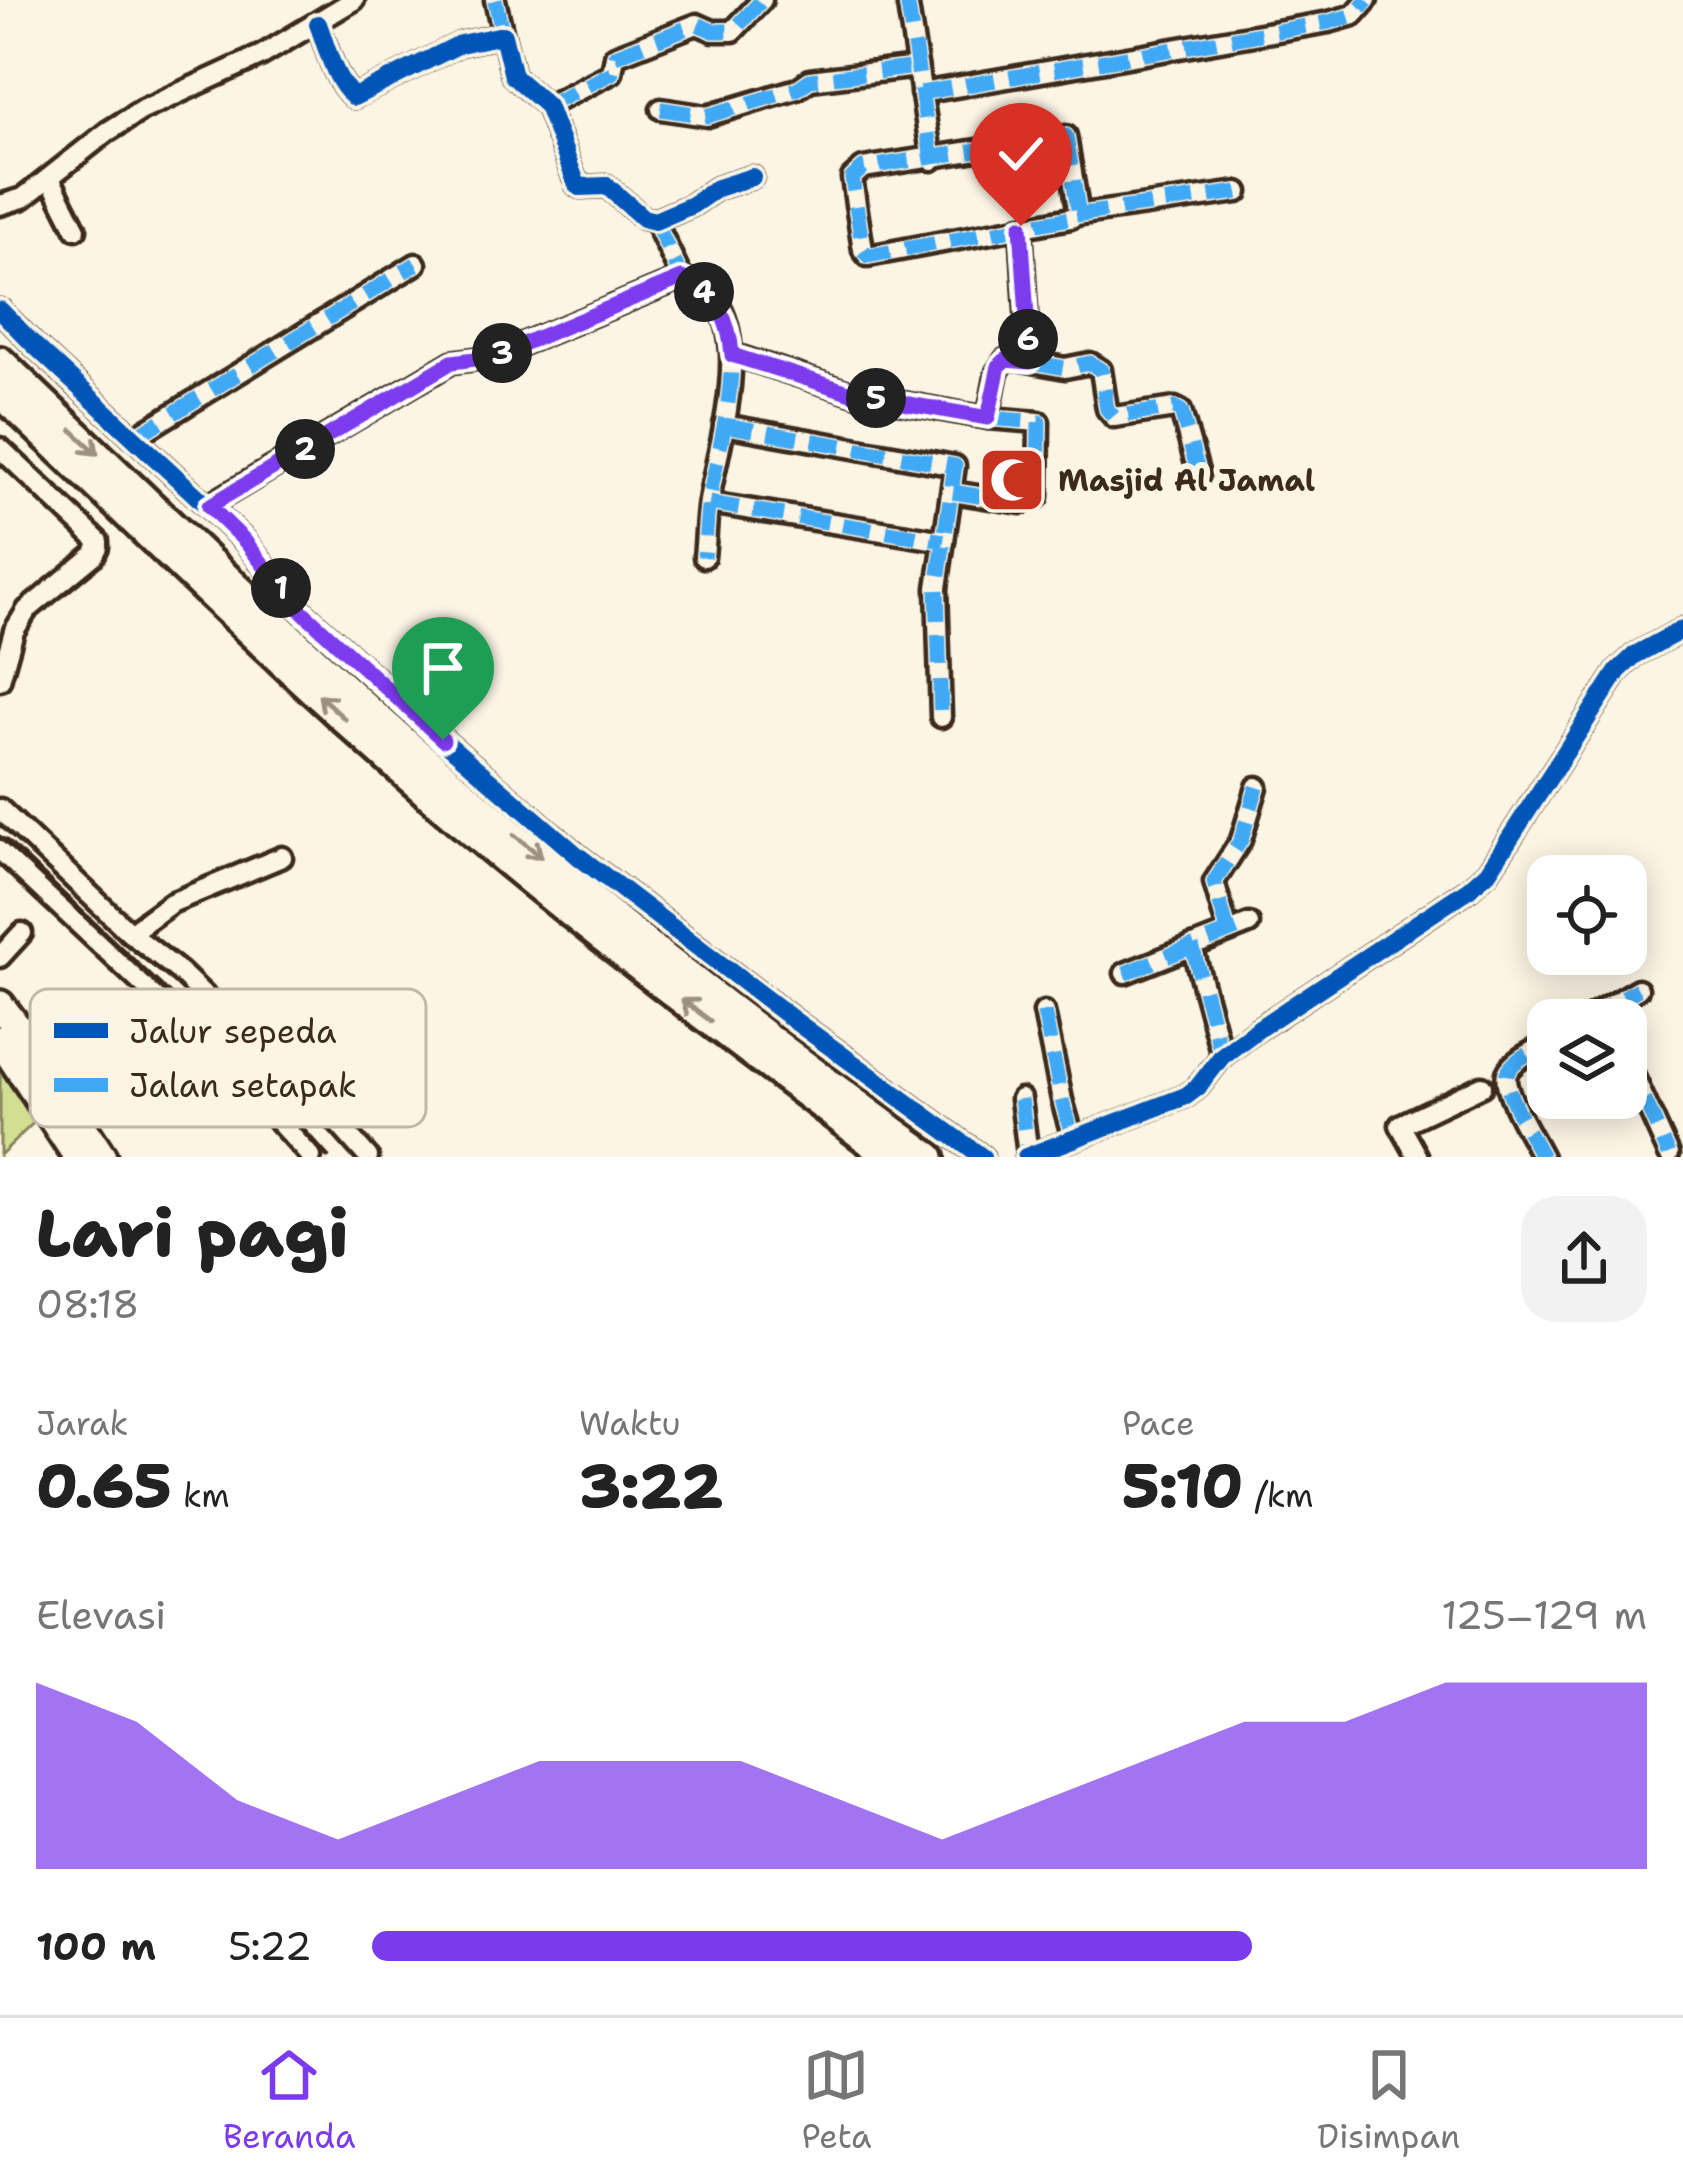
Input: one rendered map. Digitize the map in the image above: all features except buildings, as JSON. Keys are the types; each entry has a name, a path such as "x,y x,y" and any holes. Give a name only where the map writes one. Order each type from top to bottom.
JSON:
{"highway":[{"path":"0,361 308,654 510,832 815,1074 930,1157"},
{"path":"0,393 452,815 617,950 890,1157"},
{"path":"0,1005 30,1045"},
{"path":"0,1040 30,1085"},
{"path":"58,1127 78,1157"},
{"path":"83,1127 102,1157"}],"street":[{"path":"0,205 23,198 142,110 262,55 353,0"},
{"path":"495,0 513,76 547,106 577,185 607,186 644,218 655,221 692,206 717,188 752,177"},
{"path":"547,106 612,73 615,56 697,24 713,32 733,31 763,0"},
{"path":"907,0 932,160"},
{"path":"921,93 1329,22 1354,15 1367,0"},
{"path":"318,24 340,82 354,97 460,44 503,35"},
{"path":"661,109 707,116 796,89 810,80 917,68"},
{"path":"1076,215 1066,136 863,168 852,178 863,250 868,256 1076,215 1238,192"},
{"path":"50,178 76,229"},
{"path":"655,221 682,278"},
{"path":"1021,226 1030,362"},
{"path":"136,437 416,264"},
{"path":"209,506 452,362 491,357 682,278 709,295 731,334 724,425 704,557"},
{"path":"0,310 245,541 292,602 443,740 578,856 982,1157"},
{"path":"732,355 858,395 1039,422 1040,494 1035,500 1021,503 953,492"},
{"path":"988,418 999,366 1005,360 1065,368 1079,363 1097,366 1102,370 1107,409 1114,417 1174,408 1181,411 1199,475"},
{"path":"724,425 956,466 937,588 941,717"},
{"path":"0,448 98,542 94,555 7,626 0,680"},
{"path":"709,503 944,541"},
{"path":"1021,1099 1027,1156 1186,1096 1222,1056 1258,1029 1469,890 1488,872 1618,671 1635,655 1683,629"},
{"path":"1228,931 1214,882 1240,840 1257,787"},
{"path":"0,809 130,933 198,989"},
{"path":"0,850 148,989"},
{"path":"130,933 171,903 282,857"},
{"path":"1125,973 1249,923"},
{"path":"0,957 22,933"},
{"path":"1192,946 1222,1056"},
{"path":"1623,999 1638,989"},
{"path":"1044,1012 1073,1138"},
{"path":"1527,1056 1506,1078 1542,1157"},
{"path":"1418,1157 1400,1125 1482,1086"},
{"path":"1647,1102 1672,1153"},
{"path":"284,1127 311,1157"},
{"path":"341,1127 366,1156"}],"green space":[{"path":"0,1047 30,1083 30,1126 0,1155"}],"railway":[{"path":"0,837 162,989"},
{"path":"301,1127 328,1157"}],"marked path":[{"path":"495,0 503,35"},
{"path":"547,106 612,73 615,56 697,24 713,31 733,31 762,0"},
{"path":"907,0 932,160"},
{"path":"921,93 1329,22 1354,15 1367,0"},
{"path":"661,109 707,116 797,89 810,80 917,67"},
{"path":"1066,136 1078,209 1071,218 868,256 863,250 852,178 863,168 1066,136"},
{"path":"1076,215 1238,192"},
{"path":"655,221 682,278 708,292 723,315 730,344 727,411 709,501 704,557"},
{"path":"1021,226 1029,361"},
{"path":"135,437 416,264"},
{"path":"209,505 452,362 491,357 682,278"},
{"path":"732,354 858,395 1039,422 1038,497 1021,503 953,492"},
{"path":"988,418 997,372 1005,360 1065,368 1090,363 1101,370 1107,409 1114,417 1181,411 1199,475"},
{"path":"724,425 955,466 937,588 941,717"},
{"path":"709,503 944,541"},
{"path":"1228,931 1214,882 1241,840 1257,787"},
{"path":"1125,973 1249,924"},
{"path":"1192,946 1222,1056"},
{"path":"1621,999 1638,989"},
{"path":"1044,1012 1073,1138"},
{"path":"1527,1054 1514,1063 1506,1081 1542,1157"},
{"path":"1021,1099 1028,1155"},
{"path":"1647,1105 1669,1154"}],"cycle path":[{"path":"318,24 336,73 354,97 460,44 503,35 513,76 547,106 577,185 607,186 643,218 655,221 717,188 752,177"},
{"path":"0,310 245,541 292,602 443,740 578,856 982,1157"},
{"path":"1026,1157 1186,1096 1222,1056 1258,1029 1469,889 1488,872 1618,671 1635,655 1683,629"}],"place":[{"name":"Masjid Al Jamal","path":"1012,480"}],"route":[{"path":"443,740 292,602 245,541 209,506 452,362 483,360 682,278 709,295 723,313 732,355 858,395 988,418 999,366 1005,360 1030,362 1021,226"}]}
